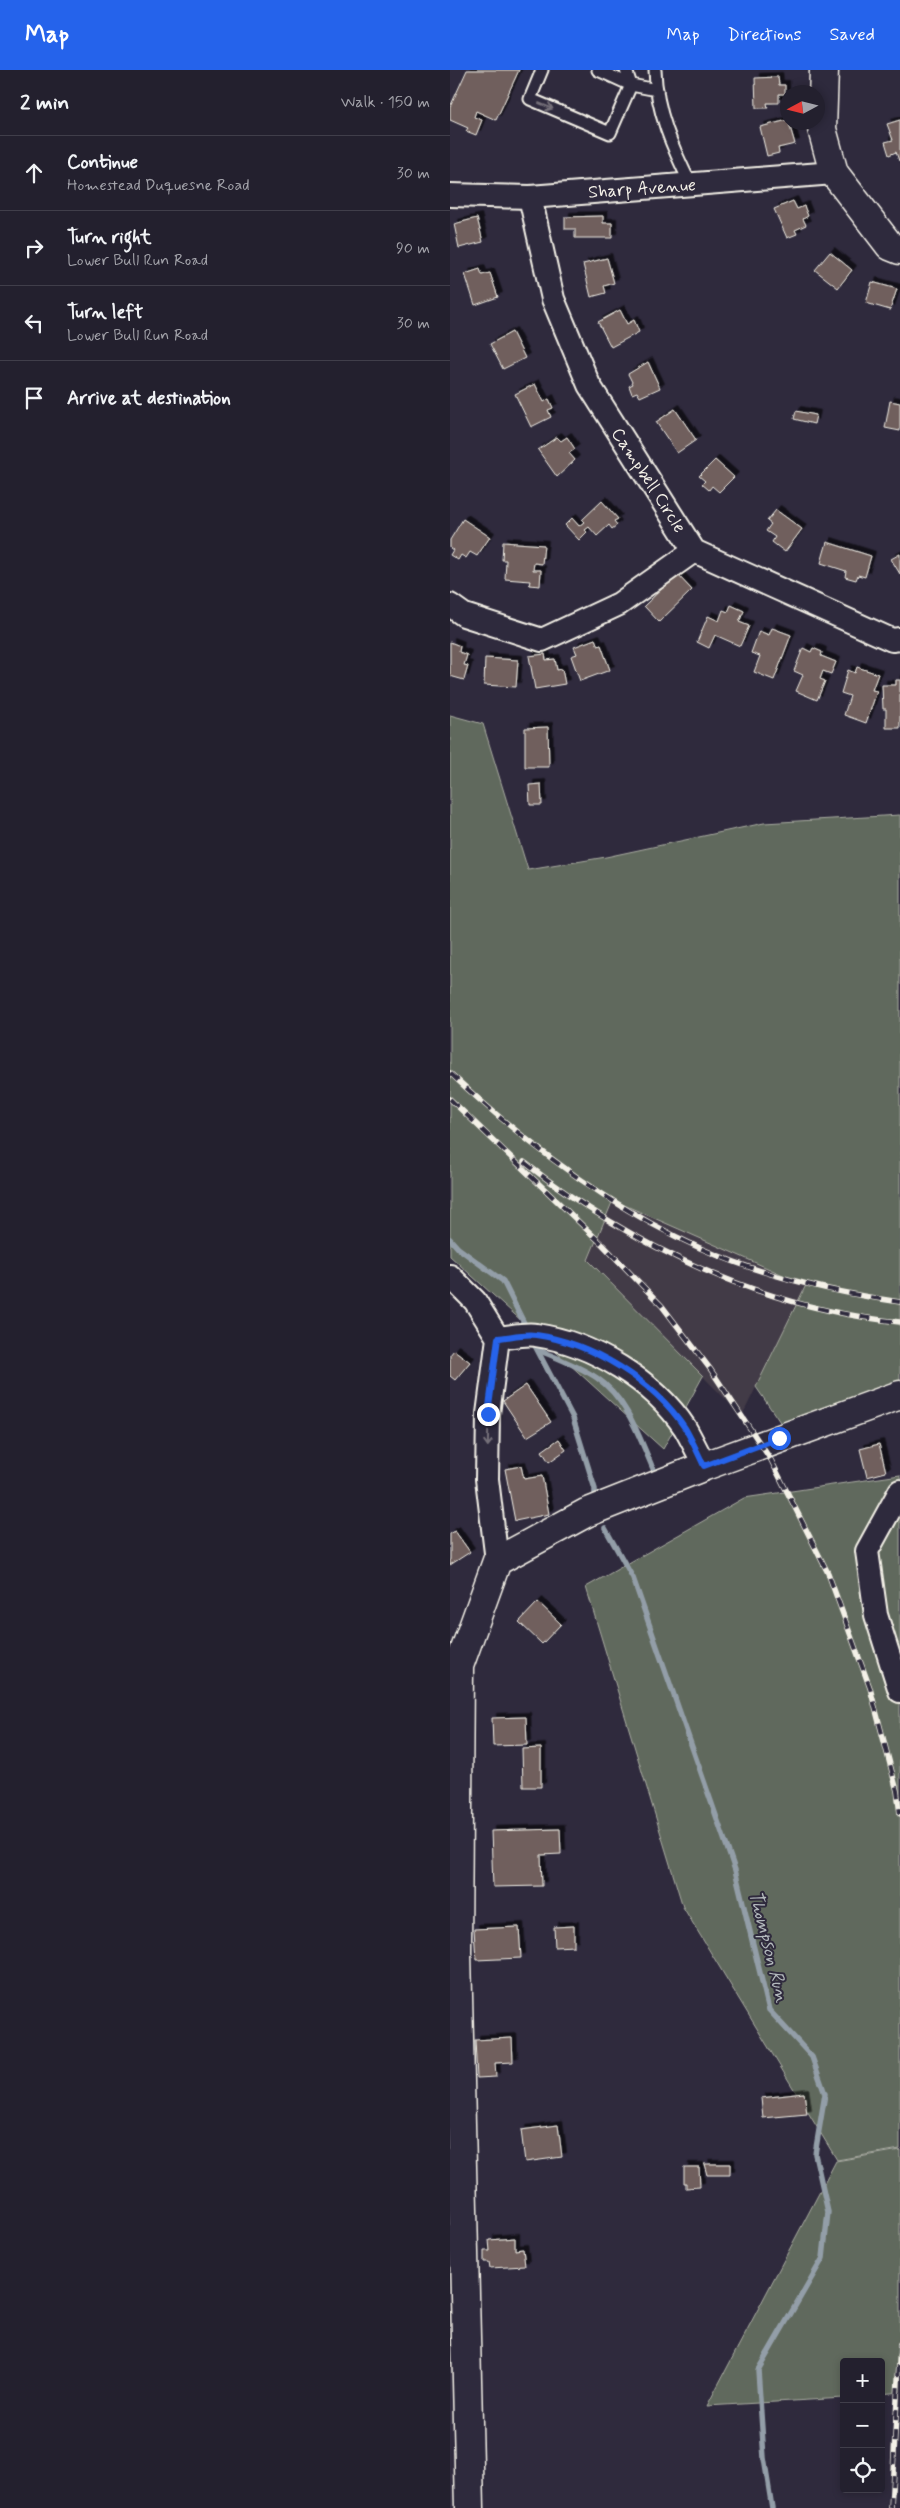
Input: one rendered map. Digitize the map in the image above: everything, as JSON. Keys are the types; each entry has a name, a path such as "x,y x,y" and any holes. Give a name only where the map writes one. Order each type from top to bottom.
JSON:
{"street":[{"path":"824,70 822,129 834,174 890,246 900,250"},
{"name":"Sharp Avenue","path":"450,195 530,197 834,174"},
{"name":"Campbell Circle","path":"530,197 553,299 588,385 694,551 892,640 900,639"},
{"path":"450,605 464,615 542,640 619,604 694,551"},
{"path":"450,1276 475,1301 498,1338 488,1414 487,1479 497,1561 455,1662 458,2311 470,2508"},
{"path":"498,1338 528,1335 590,1350 640,1381 664,1403 685,1428 704,1466"},
{"path":"497,1561 586,1513 704,1466 900,1394"},
{"path":"900,1491 867,1551 876,1615 900,1691"}],"lane":[{"path":"542,70 530,99 610,132 631,86 626,70"},
{"path":"598,70 631,86 657,90"},
{"path":"655,70 657,90 669,142 691,185"}],"shaded area":[{"path":"613,1200 806,1285 742,1416 588,1260"}],"green space":[{"path":"450,715 483,724 528,870 606,857 764,823 900,815 900,1387 782,1425 756,1387 806,1285 613,1200 588,1260 703,1376 663,1449 450,1256"},
{"path":"900,1475 900,2149 837,2160 683,1907 586,1587 744,1498"},
{"path":"900,2150 900,2392 885,2394 885,2358 840,2358 840,2398 707,2406 836,2161"}],"building":[{"path":"467,70 519,70 496,120 476,111 474,117 482,120 476,135 466,131 468,128 450,120 450,107"},
{"path":"778,77 780,85 779,103 767,103 768,108 756,108 755,78"},
{"path":"900,120 899,161 896,152 889,155 885,142 893,140 887,124"},
{"path":"780,122 780,130 791,130 795,144 778,148 779,153 767,156 760,127"},
{"path":"793,201 797,209 804,206 808,216 803,219 806,225 795,230 797,234 787,238 774,209"},
{"path":"603,216 603,223 612,223 612,238 575,238 575,229 565,229 565,217"},
{"path":"477,218 483,242 459,248 454,224"},
{"path":"830,252 852,270 838,288 815,270"},
{"path":"607,258 614,283 604,286 606,293 591,297 583,264"},
{"path":"480,269 482,275 490,273 498,297 475,305 465,274"},
{"path":"872,282 897,289 890,310 866,303"},
{"path":"620,310 627,324 634,320 639,332 611,347 598,322"},
{"path":"512,332 525,358 503,369 490,344"},
{"path":"648,362 660,388 640,397 637,392 632,394 629,386 633,384 628,374"},
{"path":"535,384 544,402 549,399 553,408 548,410 551,417 531,427 515,394"},
{"path":"890,401 900,403 900,431 885,428"},
{"path":"675,409 696,440 677,453 656,422"},
{"path":"796,411 816,415 814,424 794,419"},
{"path":"557,437 561,441 567,437 575,449 569,453 575,460 557,477 538,450"},
{"path":"715,460 734,477 719,492 712,486 709,490 702,484 705,481 699,476"},
{"path":"602,501 618,519 614,521 617,525 612,529 609,525 597,536 589,527 579,540 565,525 572,518 579,526 584,522 582,520"},
{"path":"776,510 802,529 785,552 772,542 775,537 766,531 771,524 767,521"},
{"path":"463,519 490,537 477,556 470,552 466,558 461,555 458,560 450,555 453,550 450,548 450,540"},
{"path":"503,542 544,545 542,564 534,563 533,570 541,570 540,586 529,585 530,581 505,579 506,560 502,560"},
{"path":"827,542 871,556 865,577 858,575 856,580 845,577 846,571 821,563"},
{"path":"900,554 900,574 891,559"},
{"path":"677,574 692,590 659,622 644,606"},
{"path":"731,605 744,611 739,622 749,626 740,646 715,635 709,648 697,642 708,616 719,621 723,610 728,612"},
{"path":"772,628 791,635 774,680 754,672 760,656 751,653 759,631 769,635"},
{"path":"595,639 598,646 601,645 610,670 580,681 571,656 577,654 574,647"},
{"path":"450,642 460,646 459,652 467,655 464,665 468,666 464,680 450,676"},
{"path":"803,648 811,652 813,648 822,652 821,656 836,662 831,674 823,671 820,679 825,681 817,700 796,691 803,675 794,671"},
{"path":"545,654 546,660 555,659 557,670 562,669 565,684 535,689 529,656"},
{"path":"485,658 518,660 516,687 484,685"},
{"path":"857,667 878,674 872,690 877,691 866,723 844,715 850,696 841,693 848,670 855,673"},
{"path":"896,680 900,680 900,728 886,728 886,709 883,709 882,685 896,685"},
{"path":"548,727 549,767 525,767 525,728"},
{"path":"541,784 542,805 530,805 529,785"},
{"path":"454,1350 470,1362 455,1380 450,1376 450,1355"},
{"path":"526,1385 551,1422 527,1437 503,1401"},
{"path":"559,1439 566,1450 549,1462 542,1451"},
{"path":"879,1444 886,1472 867,1477 860,1449"},
{"path":"521,1466 524,1479 542,1476 549,1514 515,1521 505,1469"},
{"path":"455,1531 470,1552 450,1565 450,1534"},
{"path":"538,1602 561,1624 542,1644 519,1622"},
{"path":"526,1717 527,1745 493,1746 492,1718"},
{"path":"541,1748 541,1787 523,1787 522,1749"},
{"path":"560,1829 561,1854 541,1855 542,1886 493,1887 491,1831"},
{"path":"574,1926 574,1946 555,1947 554,1927"},
{"path":"519,1927 521,1958 476,1960 474,1929"},
{"path":"512,2038 513,2062 495,2063 496,2077 477,2078 475,2040"},
{"path":"804,2093 807,2114 763,2118 761,2098"},
{"path":"558,2125 562,2157 525,2162 521,2130"},
{"path":"704,2164 730,2164 730,2175 707,2175"},
{"path":"684,2167 699,2167 700,2187 686,2188 686,2183 684,2183"},
{"path":"515,2238 515,2250 523,2249 525,2266 490,2268 489,2262 484,2262 484,2251 490,2251 489,2240"}],"waterway":[{"name":"Thompson Run","path":"450,1239 458,1248 503,1281 527,1329"},
{"name":"Thompson Run","path":"532,1340 573,1418 595,1489 595,1497"},
{"path":"538,1350 568,1362 597,1378 617,1396 632,1420 654,1471 660,1473"},
{"name":"Thompson Run","path":"605,1528 633,1578 735,1870 769,2010 812,2057 825,2094 815,2154 828,2212 823,2258 758,2370 764,2458 772,2508"}],"railway":[{"path":"450,1073 507,1124 568,1171 632,1213 666,1231 724,1258 773,1275 823,1288 900,1302"},
{"path":"450,1099 603,1245 662,1306 711,1370 771,1460 828,1573 870,1688 897,1791 900,1814"},
{"path":"524,1162 566,1193 609,1221 701,1269 749,1288 798,1303 849,1315 900,1322"},
{"path":"891,2508 900,2344"}],"route":[{"path":"488,1414 498,1338 535,1334 590,1350 640,1381 664,1403 685,1428 704,1466 779,1438"}]}
